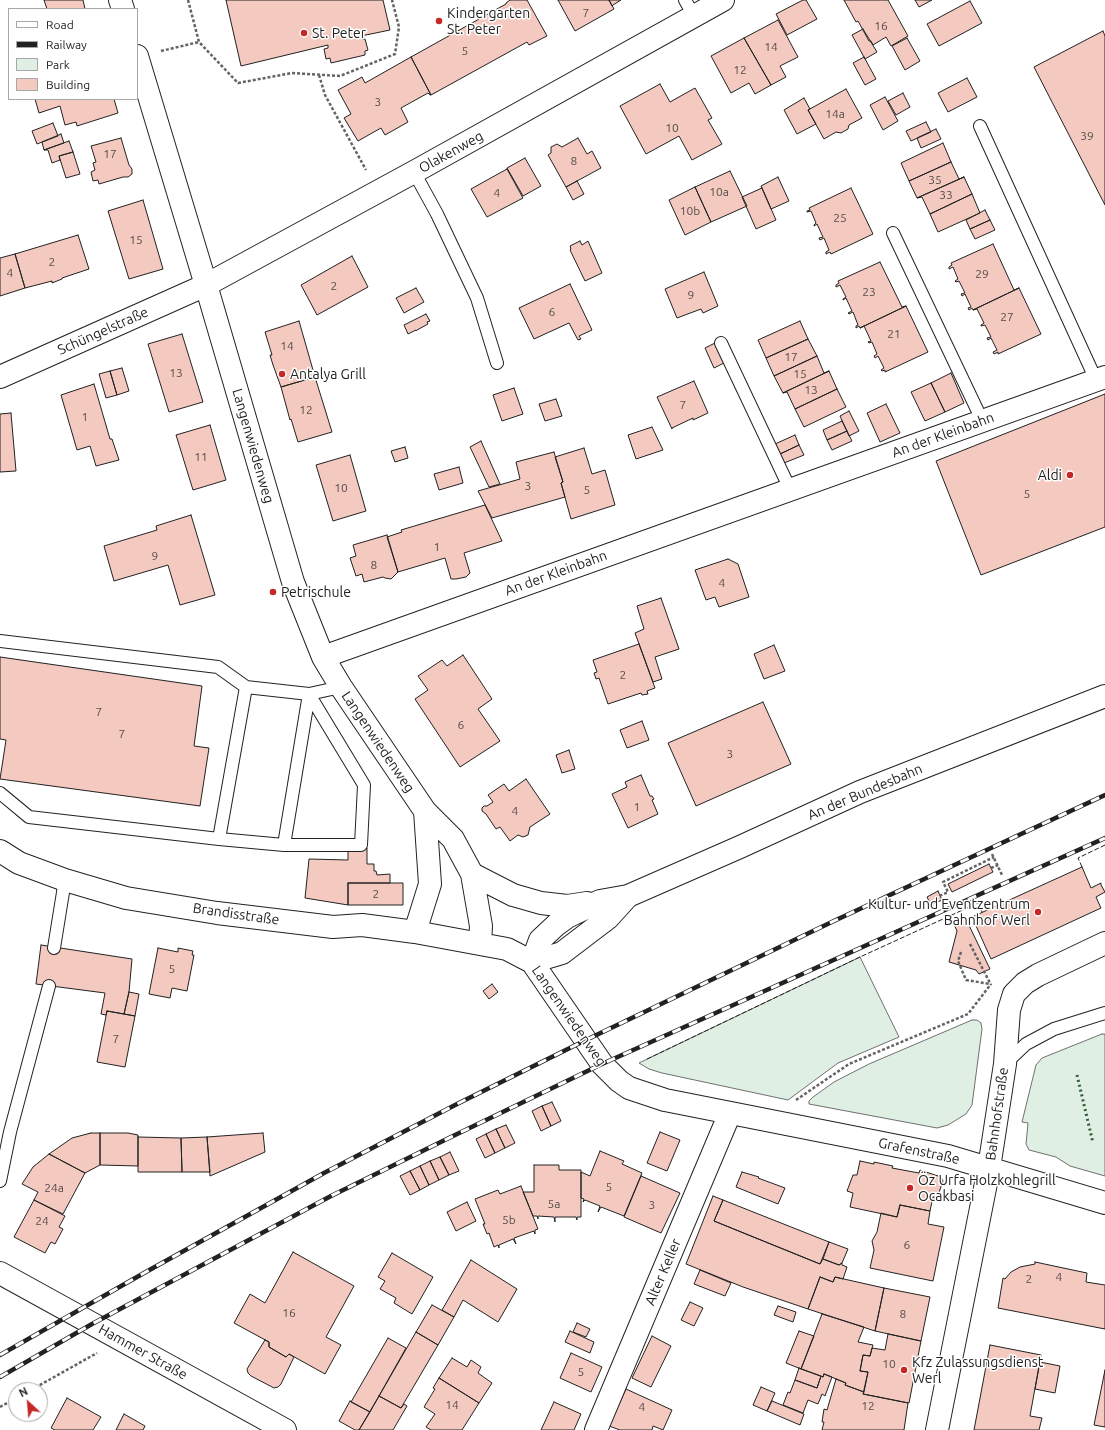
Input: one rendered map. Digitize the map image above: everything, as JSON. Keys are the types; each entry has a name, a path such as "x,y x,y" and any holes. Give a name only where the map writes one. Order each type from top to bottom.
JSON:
{"street":[{"name":"Olakenweg","path":"206,285 414,172 689,8 723,0"},
{"name":"Langenwiedenweg","path":"138,59 293,582 323,657 341,687 425,811 453,839 472,874 481,926 480,943 507,949 532,962 602,1064 619,1081 629,1088 665,1100 730,1113"},
{"name":"Schüngelstraße","path":"0,377 206,285"},
{"name":"An der Kleinbahn","path":"323,657 1100,378"},
{"name":"An der Bundesbahn","path":"532,962 540,940 556,924 600,900 628,896 860,792 1105,696"},
{"path":"415,932 430,884 425,811"},
{"name":"Brandisstraße","path":"0,851 19,863 65,880 126,898 218,913 333,927 362,925 480,943"},
{"path":"472,874 513,895 541,903 566,906 600,900"},
{"name":"An der Bundesbahn","path":"532,962 562,953 608,918 628,896"},
{"name":"Bahnhofstraße","path":"937,1430 989,1168 1005,1064 1009,1010 1014,994 1025,983 1038,975 1105,943"},
{"name":"Grafenstraße","path":"730,1113 948,1156 1105,1203"},
{"name":"Alter Keller","path":"596,1430 730,1113"},
{"name":"Hammer Straße","path":"0,1273 285,1430"}],"lane":[{"name":"An der Kleinbahn","path":"980,126 1100,378"},
{"path":"414,172 437,214 477,298 497,362"},
{"path":"893,232 982,420"},
{"path":"721,343 790,489"},
{"path":"0,641 218,667 246,687 309,694 341,687"},
{"path":"219,839 246,687"},
{"path":"284,845 309,694"},
{"path":"0,793 29,817 284,845 361,845 364,785 309,694"},
{"path":"54,948 65,880"},
{"path":"0,1181 10,1132 49,986"},
{"path":"1005,1064 1026,1044 1054,1029 1105,1012"}],"path":[{"path":"188,0 199,42 238,84 292,73 340,76 395,54 399,27 392,0"},
{"path":"138,56 199,42"},
{"path":"319,74 325,95 378,191"},
{"path":"935,898 948,892 943,882 993,855 1002,875"},
{"path":"992,868 998,865"},
{"path":"970,944 984,972"},
{"path":"961,952 958,961 966,980 990,984"},
{"path":"790,1125 794,1102 849,1064 968,1014 990,984 995,980"},
{"path":"45,1382 89,1357"}],"green space":[{"path":"860,957 899,1037 838,1063 788,1100 662,1073 649,1069 639,1063"},
{"path":"972,1020 977,1020 981,1023 982,1029 972,1105 966,1114 948,1125 937,1128 809,1104 809,1101 813,1097 834,1082 869,1064"},
{"path":"1105,1034 1105,1176 1070,1166 1056,1157 1029,1150 1026,1144 1028,1123 1022,1122 1036,1065 1042,1058"}],"building":[{"path":"44,0 83,0 85,8 47,8"},
{"name":"St. Peter","path":"226,0 383,0 390,30 361,36 362,39 365,39 368,50 365,51 365,55 331,63 330,58 326,59 324,49 328,48 328,45 241,66"},
{"path":"510,0 527,0 547,36 529,45 527,42 431,95 411,57 506,4"},
{"path":"558,0 609,0 614,9 575,31"},
{"path":"609,0 621,0 612,6"},
{"path":"803,0 806,0 817,19 787,35 776,14"},
{"path":"844,0 888,0 908,36 891,46 886,37 873,45 871,41 869,41 858,21 856,22"},
{"path":"915,0 932,0 919,7"},
{"path":"970,1 982,23 939,46 927,24"},
{"path":"778,20 798,57 780,66 786,77 771,85 744,38"},
{"path":"863,29 877,52 865,59 852,35"},
{"path":"1103,31 1105,36 1105,205 1034,67"},
{"path":"744,38 771,85 755,94 749,83 731,93 711,56"},
{"path":"907,38 920,61 905,70 892,46"},
{"path":"411,57 431,95 428,93 401,108 408,122 385,135 381,128 358,141 344,118 351,114 338,90 362,77 365,83"},
{"path":"864,57 876,79 865,85 853,63"},
{"path":"967,78 977,97 948,112 938,93"},
{"path":"660,84 670,102 695,88 712,118 708,120 722,144 692,160 679,136 646,154 620,106"},
{"path":"846,89 862,118 849,125 848,129 841,133 836,132 824,139 808,110"},
{"path":"903,93 910,107 896,115 888,101"},
{"path":"885,97 898,121 883,130 870,105"},
{"path":"804,98 810,109 808,110 816,124 797,134 784,110"},
{"path":"35,100 114,100 118,113 77,126 76,122 65,125 60,106 39,113"},
{"path":"926,122 931,132 911,141 906,131"},
{"path":"53,123 58,136 37,144 32,131"},
{"path":"936,129 941,139 921,148 917,138"},
{"path":"61,134 64,143 44,150 42,142"},
{"path":"121,138 129,165 132,169 132,174 128,177 99,184 98,180 93,181 91,172 95,170 93,163 96,162 91,146"},
{"path":"578,138 587,154 592,151 601,168 566,187 548,155 551,153 551,147 557,144 562,147"},
{"path":"69,141 73,152 59,156 60,160 52,163 48,150 44,150"},
{"path":"943,143 951,162 909,181 901,163"},
{"path":"73,152 80,174 66,178 59,156"},
{"path":"525,158 541,186 523,196 507,168"},
{"path":"951,162 959,179 964,177 917,198 909,181"},
{"path":"507,169 523,198 487,217 471,189"},
{"path":"730,171 747,206 711,222 695,187"},
{"path":"778,177 789,201 771,209 761,186"},
{"path":"964,177 972,194 930,214 922,197 917,198"},
{"path":"577,181 584,194 573,200 566,187"},
{"path":"695,187 711,222 685,235 669,200"},
{"path":"762,188 776,220 756,229 742,197"},
{"path":"851,188 873,234 831,254 830,252 826,254 829,250 824,238 820,240 819,238 823,237 817,224 814,226 816,223 811,211 807,211 810,210 809,208"},
{"path":"972,194 980,213 938,232 930,214"},
{"path":"143,200 163,269 129,279 108,211"},
{"path":"985,210 990,220 970,229 966,220"},
{"path":"990,220 995,230 975,239 970,229"},
{"path":"78,235 89,269 52,283 52,281 25,288 15,254"},
{"path":"580,241 582,245 588,241 602,273 585,281 570,250 570,246"},
{"path":"993,244 1014,290 1019,288 973,310 972,308 969,310 968,308 971,307 965,294 962,296 961,294 965,293 959,281 955,281 958,279 953,267 949,269 949,267 952,265 951,263"},
{"path":"15,254 25,288 0,296 0,258"},
{"path":"352,256 368,287 317,315 301,285"},
{"path":"880,262 902,307 906,306 860,328 859,326 856,328 858,325 853,312 848,313 852,311 846,298 843,300 846,297 840,285 836,287 836,285 839,283 838,281"},
{"path":"704,272 718,306 703,313 701,309 677,318 665,289"},
{"path":"570,284 592,330 579,336 581,339 578,340 569,323 534,339 519,308"},
{"path":"416,288 424,302 404,313 396,298"},
{"path":"1019,288 1041,334 998,354 998,352 994,354 993,352 997,350 991,338 988,340 987,338 991,337 985,325 981,326 984,323 977,309 973,310"},
{"path":"906,306 928,352 885,372 885,370 882,371 881,370 884,368 878,356 875,358 874,356 877,354 872,342 868,342 871,341 864,326"},
{"path":"426,314 430,321 427,322 428,324 408,334 404,325"},
{"path":"299,321 315,377 281,387 270,355 272,355 265,332"},
{"path":"800,321 808,339 766,358 758,340"},
{"path":"182,334 203,402 169,412 148,344"},
{"path":"808,339 817,356 774,376 766,358"},
{"path":"715,343 724,363 714,368 705,348"},
{"path":"817,356 824,373 829,371 783,393 774,376"},
{"path":"122,368 129,391 117,395 110,371"},
{"path":"110,371 117,395 106,398 99,374"},
{"path":"829,371 837,389 795,409 787,392 783,393"},
{"path":"951,373 964,403 945,412 931,383"},
{"path":"315,377 332,432 298,442 281,387"},
{"path":"694,381 708,413 693,420 693,418 672,429 657,397"},
{"path":"931,383 945,412 925,421 911,392"},
{"path":"94,384 110,439 112,439 119,460 96,466 90,446 77,450 61,395"},
{"path":"514,388 523,414 502,421 493,395"},
{"path":"837,389 846,407 804,427 795,409"},
{"path":"1105,394 1105,527 981,575 936,461"},
{"path":"556,399 562,416 545,421 539,404"},
{"path":"886,404 900,433 880,442 867,413"},
{"path":"849,411 859,431 849,436 840,416"},
{"path":"11,413 16,471 0,472 0,414"},
{"path":"842,421 847,431 827,440 823,430"},
{"path":"210,425 226,480 193,490 176,435"},
{"path":"652,427 663,450 636,459 628,435"},
{"path":"847,431 852,441 832,450 827,440"},
{"path":"795,435 799,445 780,454 775,444"},
{"path":"481,441 500,484 489,487 470,447"},
{"path":"799,445 804,455 784,463 780,454"},
{"path":"405,447 408,458 395,462 391,451"},
{"path":"584,448 592,474 605,470 615,505 571,519 561,483 563,482 555,457"},
{"path":"554,452 563,482 561,483 565,497 492,518 478,491 520,479 516,462"},
{"path":"350,455 366,511 333,521 316,465"},
{"path":"459,467 463,483 439,490 434,474"},
{"path":"485,505 502,541 464,553 470,573 466,577 451,579 445,558 398,572 387,537 402,532 401,530"},
{"path":"191,515 215,595 180,605 168,565 114,581 104,546 157,530 156,526"},
{"path":"387,535 398,572 391,579 383,577 364,582 362,574 356,576 350,558 356,556 353,545"},
{"path":"728,559 738,564 749,597 719,607 715,597 706,600 695,570"},
{"path":"661,598 679,649 655,657 662,679 653,682 635,633 644,629 637,606"},
{"path":"639,644 655,688 647,691 648,694 642,695 641,693 608,704 599,678 596,679 594,673 597,672 593,660"},
{"path":"774,645 785,671 764,679 754,654"},
{"path":"463,655 492,699 478,709 500,741 460,767 415,699 428,690 418,676 442,660 447,666"},
{"path":"0,657 202,686 194,746 209,748 200,806 0,779 6,740 0,739"},
{"path":"763,702 791,764 696,806 668,743"},
{"path":"642,721 649,740 627,748 620,730"},
{"path":"569,750 575,769 562,773 556,755"},
{"path":"641,775 650,796 654,799 652,800 658,814 628,828 612,794 627,787 625,782"},
{"path":"526,779 550,814 530,827 528,835 523,837 518,835 510,841 500,827 496,829 486,814 482,811 482,808 493,802 488,795 504,784 509,791"},
{"path":"348,848 367,848 367,864 374,864 374,871 376,871 377,875 390,874 390,883 348,883 348,905 305,898 309,859 348,860"},
{"path":"989,864 993,872 952,892 948,884"},
{"path":"1082,867 1091,888 1101,883 1105,892 1096,897 1101,908 991,959 972,917"},
{"path":"348,883 403,883 403,905 348,905"},
{"path":"938,891 942,900 931,905 927,897"},
{"path":"965,917 990,969 979,974 976,970 949,962 957,931 953,922"},
{"path":"41,945 132,959 129,992 124,1014 107,1011 106,1015 101,1014 105,993 36,984"},
{"path":"158,948 178,952 178,948 193,951 192,955 194,955 187,991 172,988 170,998 149,994"},
{"path":"492,984 498,992 489,999 483,991"},
{"path":"129,992 139,994 135,1016 124,1014"},
{"path":"107,1011 135,1016 125,1067 97,1062"},
{"path":"552,1102 561,1121 551,1126 542,1106"},
{"path":"542,1106 551,1126 541,1131 532,1111"},
{"path":"506,1125 515,1143 505,1148 496,1129"},
{"path":"496,1129 505,1148 495,1153 486,1134"},
{"path":"660,1132 680,1140 667,1171 647,1163"},
{"path":"91,1133 100,1133 100,1165 85,1173 49,1154 72,1138"},
{"path":"100,1133 128,1133 138,1135 138,1166 100,1165"},
{"path":"263,1133 265,1152 210,1176 207,1137"},
{"path":"486,1134 495,1153 485,1158 476,1139"},
{"path":"138,1137 181,1138 182,1172 138,1172"},
{"path":"207,1137 210,1172 182,1172 181,1138"},
{"path":"600,1151 624,1161 622,1164 642,1173 624,1216 601,1207 598,1212 600,1206 585,1200 583,1202 584,1199 581,1198 581,1172 590,1176"},
{"path":"450,1152 459,1171 449,1175 440,1157"},
{"path":"49,1154 85,1173 63,1214 34,1200 38,1192 22,1184 33,1167"},
{"path":"440,1157 449,1175 439,1180 430,1161"},
{"path":"430,1161 439,1180 429,1185 420,1166"},
{"path":"860,1161 874,1164 874,1162 893,1166 892,1168 919,1173 920,1170 941,1177 943,1181 937,1198 933,1197 930,1211 900,1205 897,1217 850,1207 853,1193 847,1191 853,1175 857,1175"},
{"path":"534,1165 559,1165 559,1170 581,1170 581,1217 577,1217 577,1220 576,1217 555,1217 555,1222 554,1217 538,1216 538,1219 537,1216 533,1216 523,1192 534,1192"},
{"path":"420,1166 429,1185 420,1190 410,1171"},
{"path":"410,1171 420,1190 410,1195 400,1176"},
{"path":"742,1172 759,1177 758,1178 785,1188 778,1204 736,1187"},
{"path":"641,1176 680,1193 661,1233 624,1217"},
{"path":"521,1186 538,1229 535,1230 535,1234 534,1231 514,1238 516,1244 513,1239 499,1245 499,1248 498,1245 494,1247 489,1233 487,1234 483,1224 485,1224 475,1199 498,1190 500,1194"},
{"path":"713,1196 723,1200 714,1221 820,1264 823,1259 839,1265 842,1263 842,1265 847,1267 843,1279 835,1277 833,1282 820,1277 808,1309 743,1287 686,1264"},
{"path":"34,1200 65,1216 59,1227 63,1229 55,1244 51,1242 45,1253 14,1237"},
{"path":"723,1200 829,1242 820,1264 714,1221"},
{"path":"467,1202 476,1221 456,1231 447,1212"},
{"path":"900,1205 930,1211 928,1224 944,1227 933,1281 870,1268 874,1250 872,1241 877,1232 881,1213 897,1217"},
{"path":"829,1242 848,1249 842,1263 839,1265 823,1259"},
{"path":"293,1252 354,1286 326,1337 341,1345 325,1374 289,1354 286,1357 269,1347 269,1342 234,1323 250,1294 265,1303"},
{"path":"392,1253 433,1277 412,1314 394,1303 396,1298 380,1289 385,1281 378,1277"},
{"path":"471,1260 517,1289 498,1322 463,1300 454,1317 442,1310"},
{"path":"1035,1262 1087,1273 1086,1282 1105,1285 1105,1329 998,1308 1003,1278 1005,1279 1011,1272 1020,1267 1035,1264"},
{"path":"700,1270 731,1283 725,1296 694,1284"},
{"path":"820,1277 833,1282 835,1277 884,1288 875,1331 808,1309"},
{"path":"884,1288 930,1297 921,1341 875,1331"},
{"path":"690,1302 703,1308 694,1326 681,1320"},
{"path":"432,1305 454,1317 438,1345 416,1332"},
{"path":"778,1306 796,1312 793,1322 774,1315"},
{"path":"822,1314 864,1327 858,1342 873,1345 870,1356 863,1355 860,1371 868,1372 864,1392 845,1385 846,1383 824,1374 823,1377 801,1369"},
{"path":"577,1323 590,1329 586,1337 573,1332"},
{"path":"570,1331 594,1342 590,1353 565,1342"},
{"path":"799,1331 814,1336 801,1369 786,1363"},
{"path":"416,1332 438,1345 401,1408 379,1396"},
{"path":"888,1334 921,1341 909,1403 863,1394 868,1372 860,1371 863,1355 870,1356 872,1348 885,1350"},
{"path":"652,1336 671,1346 651,1387 632,1378"},
{"path":"388,1338 406,1348 370,1412 351,1402"},
{"path":"265,1340 269,1342 269,1347 286,1357 289,1354 294,1357 281,1384 274,1388 251,1376 247,1369"},
{"path":"990,1345 1041,1355 1030,1416 1042,1418 1039,1430 974,1430"},
{"path":"571,1353 602,1367 591,1392 560,1378"},
{"path":"452,1358 467,1367 471,1360 481,1367 478,1373 492,1383 479,1403 439,1378"},
{"path":"1040,1362 1060,1366 1055,1393 1035,1389"},
{"path":"799,1368 821,1376 817,1388 795,1380"},
{"path":"1105,1370 1105,1427 1094,1425"},
{"path":"824,1374 832,1377 825,1396 822,1394 818,1404 808,1400 803,1413 783,1405 795,1380 817,1388 821,1376 823,1377"},
{"path":"439,1378 479,1403 462,1430 431,1430 426,1427 435,1414 424,1407 435,1389 433,1388"},
{"path":"836,1379 846,1383 845,1385 864,1392 863,1394 908,1403 904,1430 822,1430 824,1422 822,1422 824,1409 827,1410"},
{"path":"761,1387 775,1393 767,1411 753,1405"},
{"path":"626,1389 672,1410 663,1430 653,1426 652,1430 620,1430 609,1426"},
{"path":"379,1396 401,1408 404,1404 407,1406 393,1430 359,1430"},
{"path":"67,1398 101,1417 93,1430 55,1430 51,1428"},
{"path":"350,1401 370,1412 359,1430 355,1430 339,1421"},
{"path":"772,1401 804,1414 800,1425 767,1411"},
{"path":"554,1402 581,1414 574,1430 541,1430"},
{"path":"124,1414 145,1426 143,1430 116,1430"}],"railway":[{"path":"0,1355 324,1173 459,1103 586,1040 836,920 1105,795"},
{"path":"0,1377 92,1324 331,1196 453,1136 602,1064 1105,838"}],"hedge":[{"path":"1077,1075 1093,1143"}],"fence":[{"path":"1082,867 1078,858 1105,845"},
{"path":"647,1059 860,957 978,903 982,912"}],"place":[{"name":"Kindergarten St. Peter","path":"439,21"},
{"name":"St. Peter","path":"304,33"},
{"name":"Antalya Grill","path":"282,374"},
{"name":"Aldi","path":"1070,475"},
{"name":"Petrischule","path":"273,592"},
{"name":"Kultur- und Eventzentrum Bahnhof Werl","path":"1038,912"},
{"name":"Öz Urfa Holzkohlegrill Ocakbasi","path":"910,1188"},
{"name":"Kfz Zulassungsdienst Werl","path":"904,1370"}]}
